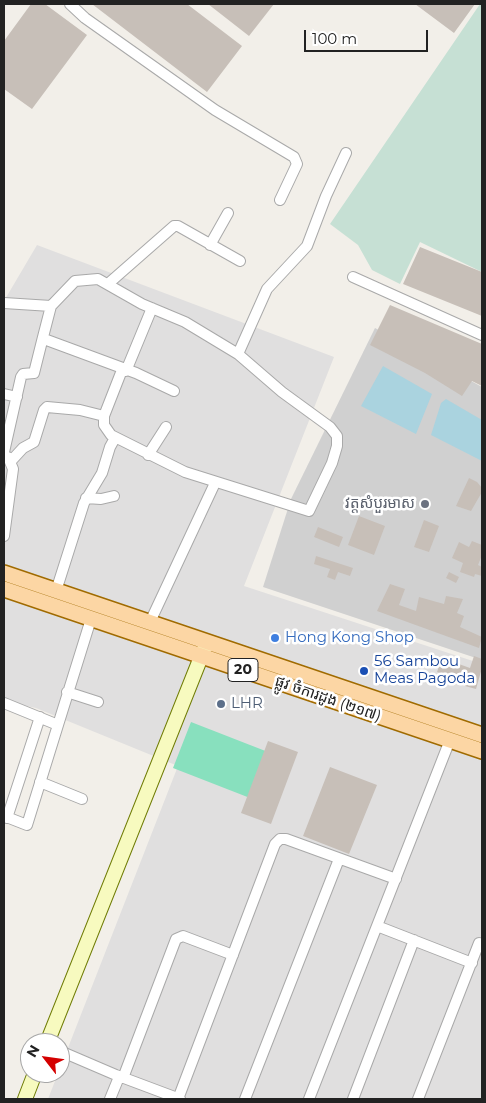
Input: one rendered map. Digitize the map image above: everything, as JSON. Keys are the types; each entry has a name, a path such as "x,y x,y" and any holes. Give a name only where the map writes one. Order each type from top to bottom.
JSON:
{"main road":[{"name":"ផ្លូវ ចំការដូង (២១៧)","path":"4,573 482,735"},
{"name":"ផ្លូវ ចំការដូង (២១៧)","path":"4,589 482,751"}],"street":[{"path":"70,4 84,18 215,110 294,157 297,164 280,200"},
{"path":"238,354 268,286 307,246 326,196 346,152"},
{"path":"210,245 228,213"},
{"path":"109,283 174,226 178,226 240,261"},
{"path":"353,277 482,335"},
{"path":"4,536 12,483 11,461 4,452 22,376 32,374 34,371 39,345 51,306 80,279 98,279 109,283 118,291 186,322 238,354 278,389 330,427 337,436 337,446 332,463 308,511 185,472 115,438 107,431 104,425 104,416 152,308"},
{"path":"4,303 51,306"},
{"path":"43,337 174,391"},
{"path":"4,394 17,397"},
{"path":"11,461 23,448 34,442 44,410 47,407 80,410 104,416"},
{"path":"148,455 166,427"},
{"path":"56,591 86,498 102,473 110,447 115,438"},
{"path":"150,622 215,483"},
{"path":"86,498 101,499 114,496"},
{"path":"40,717 6,817 27,824 91,619"},
{"path":"51,1033 207,642"},
{"path":"67,692 98,702"},
{"path":"4,703 58,725"},
{"path":"310,1099 450,740"},
{"path":"40,782 82,799"},
{"path":"70,1056 108,1075 119,1077 179,1099 275,844 280,839 286,839 396,879"},
{"path":"245,1099 339,859"},
{"path":"377,926 472,962"},
{"path":"110,1099 176,939 183,936 233,955"},
{"path":"353,1099 414,940"},
{"path":"418,1099 479,943"},
{"path":"70,1059 77,1060"},
{"path":"24,1099 31,1083"}],"shaded area":[{"path":"37,245 334,357 244,586 482,664 482,1099 48,1099 54,1083 70,1083 70,1043 178,766 36,708 4,701 4,301"},
{"path":"375,328 482,387 482,660 263,587 291,499"}],"green space":[{"path":"480,4 482,4 482,272 420,242 400,284 372,270 358,245 330,224"},
{"path":"191,722 268,752 250,798 173,768"}],"water":[{"path":"383,366 432,394 416,434 361,406"},
{"path":"446,399 482,420 482,461 431,435 441,403"}],"building":[{"path":"31,4 45,4 87,35 32,109 4,89 4,41"},
{"path":"92,4 187,4 242,46 207,92"},
{"path":"208,4 274,4 249,36"},
{"path":"415,4 475,4 454,33"},
{"path":"420,247 482,272 482,316 403,284"},
{"path":"390,305 482,344 482,386 472,381 462,396 425,373 370,345"},
{"path":"469,478 477,482 482,488 482,492 471,511 456,506"},
{"path":"359,516 385,526 374,555 348,545"},
{"path":"424,520 439,526 429,552 414,547"},
{"path":"318,527 343,537 339,547 314,537"},
{"path":"472,541 482,545 482,555 478,565 482,567 482,576 475,574 474,577 460,572 463,563 452,558 459,542 469,547"},
{"path":"316,556 353,568 350,576 338,572 335,580 327,577 330,569 314,564"},
{"path":"449,572 459,577 456,583 446,578"},
{"path":"390,584 405,589 399,605 416,611 419,597 444,604 446,596 463,599 457,613 464,616 460,627 482,637 479,648 377,611"},
{"path":"474,656 482,659 482,668 476,689 465,686 466,681 437,672 442,658 470,668"},
{"path":"268,741 298,752 271,824 241,813"},
{"path":"330,767 377,785 349,854 303,836"}],"place":[{"name":"វត្តសំបួរមាស","path":"425,504"},
{"name":"Hong Kong Shop","path":"275,638"},
{"name":"56 Sambou Meas Pagoda","path":"364,671"},
{"name":"LHR","path":"221,704"}]}
